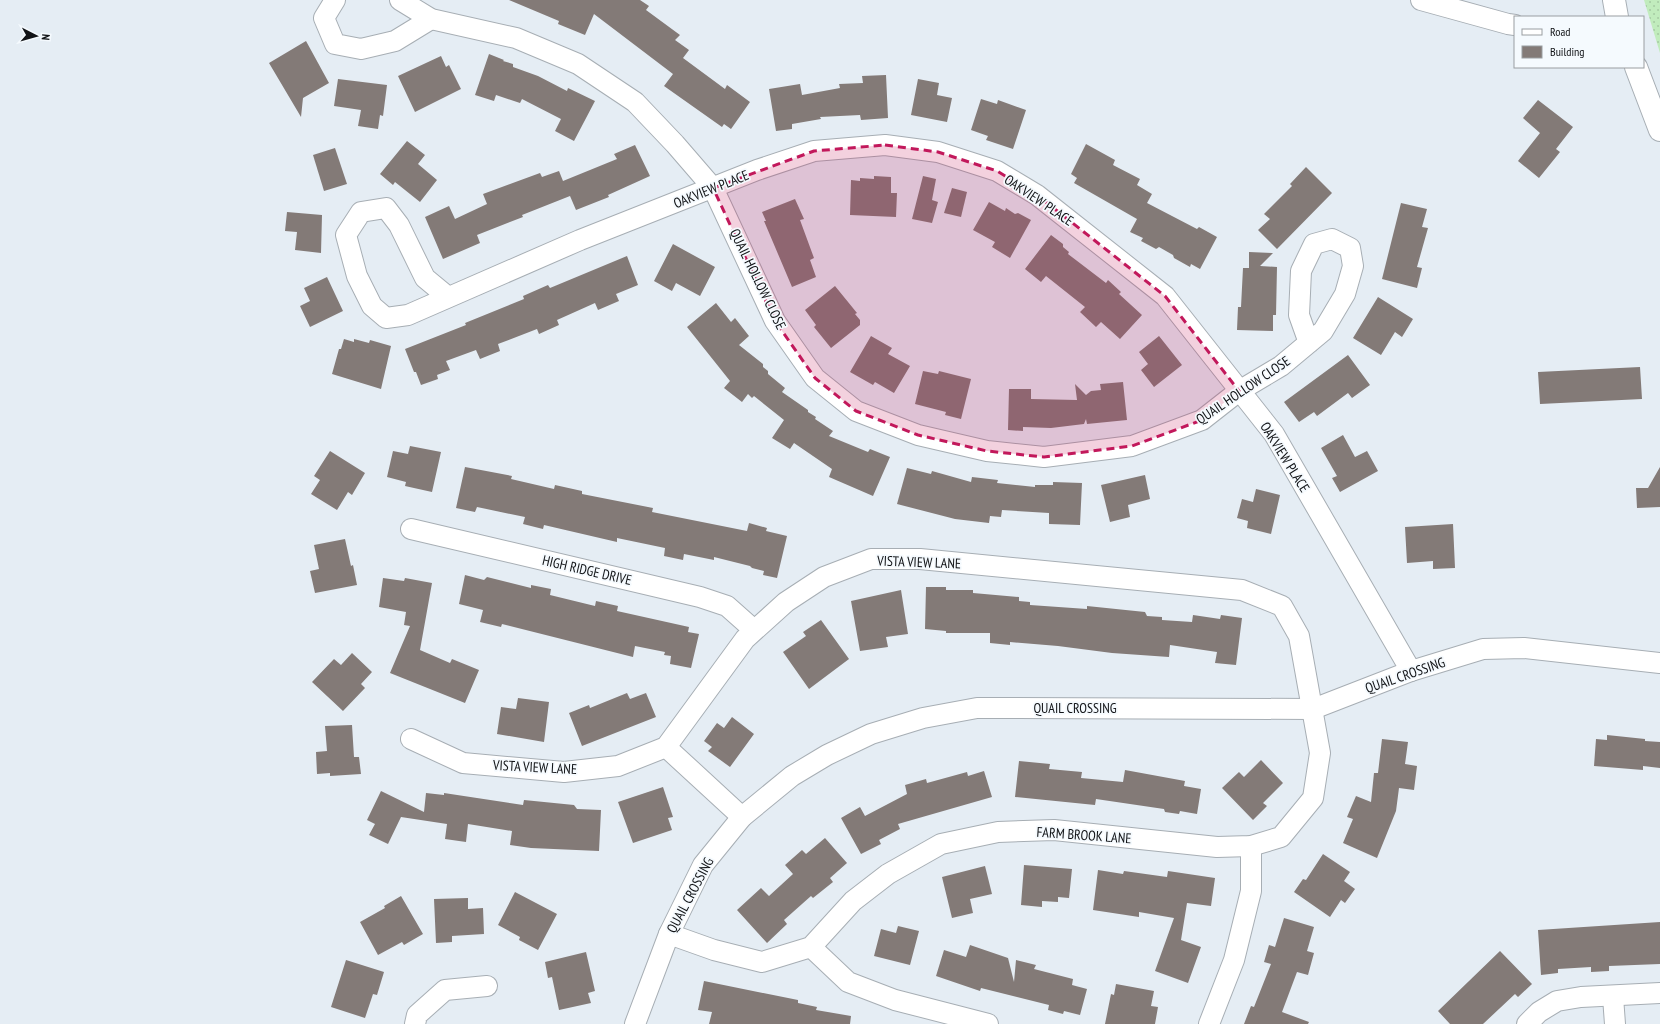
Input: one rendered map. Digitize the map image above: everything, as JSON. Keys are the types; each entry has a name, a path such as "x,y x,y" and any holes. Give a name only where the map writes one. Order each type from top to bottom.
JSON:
{"main road":[{"path":"1614,0 1617,16"},
{"path":"1636,68 1660,130"}],"street":[{"path":"335,0 324,18 335,44 361,50 395,41 431,19"},
{"name":"QUAIL HOLLOW CLOSE","path":"400,0 431,19 516,38 578,64 635,102 675,144 713,188 776,321 815,378 856,411 911,433 987,451 1044,457 1132,446 1202,420 1238,391 1281,366 1309,343"},
{"path":"1421,0 1514,25"},
{"name":"OAKVIEW PLACE","path":"448,297 425,278 399,225 386,208 361,212 346,235 357,276 372,306 386,318 408,315 580,240 757,170 814,151 885,145 938,152 997,171 1037,195 1165,296 1238,391 1274,434 1411,671"},
{"name":"HIGH RIDGE DRIVE","path":"411,528 700,597 727,606 754,630"},
{"name":"VISTA VIEW LANE","path":"411,739 463,763 564,772 618,766 666,747 745,639 786,602 824,577 871,559 920,559 1242,590 1282,606 1299,636 1313,709"},
{"name":"QUAIL CROSSING","path":"635,1024 669,934 703,865 742,817 792,776 827,755 871,734 923,718 977,708 1313,709 1411,671 1483,649 1524,648 1660,663"},
{"name":"FARM BROOK LANE","path":"811,947 853,901 888,874 941,844 998,832 1054,830 1217,847 1251,846 1281,836 1312,798 1320,753 1313,709"},
{"path":"666,747 742,817"},
{"path":"1209,1024 1234,960 1250,891 1251,846"},
{"path":"669,934 714,950 762,962 811,947 848,982 895,1000 988,1024"},
{"path":"415,1024 417,1015 445,990 487,986"},
{"path":"1527,1024 1539,1012 1556,1001 1581,998 1660,994"},
{"path":"1613,997 1615,1024"}],"highlighted area":[{"path":"885,145 938,152 997,171 1037,195 1165,296 1239,391 1202,420 1132,446 1044,457 987,451 918,435 856,411 815,378 775,321 713,188 814,151"}],"green space":[{"path":"1644,0 1660,0 1660,53"}],"building":[{"path":"509,0 640,0 649,6 646,10 680,35 675,40 689,50 683,58 725,89 727,85 750,102 731,129 724,124 722,127 664,86 673,74 594,14 585,35 558,24 559,21"},
{"path":"306,41 329,83 303,98 301,117 269,63"},
{"path":"489,54 513,64 513,67 538,76 567,91 568,88 595,101 574,141 555,131 561,119 522,99 520,103 496,95 494,101 475,95"},
{"path":"441,56 446,67 449,65 461,89 415,112 398,76"},
{"path":"886,75 888,118 861,120 860,115 820,117 821,119 792,124 792,129 776,131 769,89 800,84 802,95 840,88 839,84 863,83 862,76"},
{"path":"338,79 387,85 383,116 380,115 378,129 358,126 361,110 334,106"},
{"path":"918,79 939,83 937,95 952,98 947,122 911,115"},
{"path":"981,99 997,104 998,100 1026,110 1013,149 986,140 988,136 971,130"},
{"path":"1538,100 1573,127 1556,149 1560,152 1539,178 1518,161 1540,133 1523,118"},
{"path":"407,141 425,155 418,164 437,180 420,202 395,182 393,185 380,174"},
{"path":"1086,144 1115,160 1113,165 1140,179 1137,185 1152,194 1147,203 1197,229 1199,227 1217,237 1200,269 1191,264 1190,267 1159,247 1156,249 1141,241 1143,238 1130,232 1137,219 1074,183 1077,178 1071,174"},
{"path":"635,145 650,176 608,195 609,197 576,210 570,196 522,215 523,217 477,235 480,243 443,259 425,217 449,206 455,219 487,204 483,194 540,173 542,177 559,171 563,181 617,159 614,154"},
{"path":"335,148 347,184 324,191 313,155"},
{"path":"1306,167 1332,193 1277,249 1258,230 1270,219 1264,214 1292,186 1290,184"},
{"path":"874,176 891,177 891,193 897,193 896,217 850,215 851,180 860,181 860,178 874,179"},
{"path":"923,176 936,179 932,200 938,202 932,223 912,219"},
{"path":"952,188 967,192 961,217 944,213"},
{"path":"795,199 804,219 800,220 814,258 810,260 816,277 792,287 764,221 766,221 762,212"},
{"path":"989,202 1005,211 1006,208 1015,214 1018,213 1031,220 1010,258 992,247 995,242 973,230"},
{"path":"1401,203 1427,209 1422,227 1428,228 1417,267 1422,268 1417,288 1382,279"},
{"path":"287,212 322,215 321,253 295,250 297,232 285,231"},
{"path":"1051,235 1063,244 1063,247 1069,252 1068,254 1106,283 1108,280 1121,292 1119,294 1142,315 1120,339 1101,322 1096,327 1080,312 1085,307 1046,276 1041,282 1025,269"},
{"path":"673,244 715,267 700,296 676,283 672,291 654,281"},
{"path":"1249,252 1273,253 1260,266 1277,267 1276,315 1273,315 1273,331 1237,330 1238,307 1241,307 1243,268 1249,268"},
{"path":"627,256 638,285 616,294 619,301 598,310 595,303 557,320 559,325 539,334 537,329 498,344 500,351 480,359 476,350 446,361 450,370 437,375 438,379 421,385 405,349 466,325 465,323 524,299 523,296 548,285 550,288"},
{"path":"327,277 343,311 310,327 300,306 310,301 304,288"},
{"path":"835,286 857,313 855,314 860,320 860,325 831,348 814,327 816,325 805,310"},
{"path":"1378,297 1413,319 1402,337 1395,332 1381,355 1353,338"},
{"path":"716,303 731,322 735,318 749,336 739,345 763,364 763,367 768,371 768,374 785,388 782,392 808,410 808,412 816,417 815,419 833,431 829,436 868,452 870,449 890,457 873,496 829,477 832,469 794,443 790,449 772,438 784,420 754,396 752,398 748,394 742,402 724,388 730,381 687,327"},
{"path":"871,336 892,348 888,354 910,366 894,393 875,382 873,385 850,372"},
{"path":"1159,336 1182,365 1154,387 1141,370 1148,364 1139,352"},
{"path":"344,339 354,342 354,339 369,343 370,340 391,346 381,389 332,374 339,349 341,349"},
{"path":"1348,355 1370,385 1352,398 1348,393 1317,416 1314,412 1299,422 1284,402"},
{"path":"1640,367 1642,399 1540,404 1538,372"},
{"path":"923,371 938,374 939,371 971,379 961,419 945,415 946,412 915,404"},
{"path":"1123,382 1127,420 1087,424 1086,419 1084,424 1051,428 1023,427 1023,431 1008,430 1009,389 1031,389 1031,399 1077,400 1075,384 1086,395 1091,391 1101,390 1100,384"},
{"path":"1343,435 1355,457 1367,451 1378,471 1340,492 1332,478 1337,476 1321,448"},
{"path":"410,446 441,452 432,492 405,486 406,482 387,477 393,451 408,454"},
{"path":"330,451 365,473 352,495 348,492 337,510 311,494 320,480 314,476"},
{"path":"465,467 512,476 511,479 554,489 555,485 582,491 582,494 653,508 652,512 747,531 749,523 767,528 766,531 787,536 777,578 763,575 764,571 752,568 750,566 714,557 714,560 684,554 683,560 664,556 665,548 617,538 617,542 544,525 543,529 523,524 525,517 477,507 475,512 456,508"},
{"path":"1660,467 1660,507 1637,508 1636,488 1648,488"},
{"path":"907,468 931,474 932,471 971,482 972,477 998,480 997,483 1035,487 1035,485 1053,485 1053,482 1082,483 1080,525 1049,524 1049,513 1002,510 1001,517 990,516 989,523 955,519 897,504"},
{"path":"1145,475 1150,499 1128,505 1130,517 1110,522 1101,485"},
{"path":"1256,489 1280,495 1271,534 1247,528 1248,521 1237,518 1242,499 1253,502"},
{"path":"1453,524 1455,568 1433,569 1433,561 1407,563 1405,527"},
{"path":"345,539 357,585 315,593 310,571 319,569 314,545"},
{"path":"465,575 484,580 487,577 531,588 531,585 551,589 550,595 595,606 596,601 618,606 617,611 689,627 688,632 699,634 691,668 670,664 671,656 664,655 665,652 635,646 633,657 502,624 501,627 480,622 483,610 459,604"},
{"path":"383,578 404,581 405,578 432,583 420,650 450,663 452,659 479,670 465,703 390,673 410,626 404,625 406,612 379,607"},
{"path":"926,587 946,587 946,590 973,590 973,593 1019,597 1019,601 1030,602 1030,605 1087,609 1087,606 1145,612 1147,616 1162,617 1162,620 1192,622 1193,615 1220,619 1221,615 1242,618 1236,665 1215,663 1217,652 1170,645 1169,657 1112,653 1010,642 1010,645 990,643 990,633 946,633 946,631 925,629"},
{"path":"901,590 908,634 886,637 888,647 860,651 851,601"},
{"path":"821,620 849,659 809,689 783,652 806,636 803,632"},
{"path":"352,653 372,672 361,684 365,688 343,711 312,682 334,659 341,665"},
{"path":"627,693 630,699 646,693 656,717 582,746 569,713 589,705 590,708"},
{"path":"518,698 549,702 544,742 497,734 501,707 516,709"},
{"path":"732,717 754,734 730,767 708,751 712,747 704,741 717,723 724,728"},
{"path":"352,725 354,757 359,757 361,774 330,776 330,773 317,774 316,752 327,751 325,726"},
{"path":"1607,735 1660,742 1660,768 1643,766 1643,770 1594,766 1596,739 1607,740"},
{"path":"1382,739 1408,742 1405,764 1417,766 1414,790 1399,788 1396,811 1377,858 1343,843 1353,819 1347,817 1356,796 1371,802 1374,773 1378,773"},
{"path":"1261,760 1283,783 1263,803 1267,806 1253,820 1222,788 1239,772 1244,777"},
{"path":"1019,761 1050,764 1049,769 1082,772 1081,778 1123,782 1125,770 1185,781 1184,786 1201,789 1197,814 1180,811 1179,814 1165,812 1164,809 1096,799 1095,805 1015,797"},
{"path":"984,771 992,797 898,824 900,829 879,840 881,844 861,854 841,818 860,807 865,816 907,794 905,785 926,779 927,783 967,772 968,776"},
{"path":"663,787 673,817 668,818 672,830 633,843 618,802"},
{"path":"381,791 424,812 426,793 444,795 444,793 523,805 524,800 574,805 577,809 601,810 599,851 531,848 510,845 512,831 468,824 466,842 445,839 447,824 401,817 388,844 369,835 375,824 367,820"},
{"path":"825,838 847,863 830,878 833,882 813,898 811,896 784,920 787,924 767,943 737,910 761,888 769,896 793,874 785,865 802,850 806,854"},
{"path":"1323,854 1350,872 1344,881 1355,889 1345,903 1341,900 1330,917 1294,892 1303,879 1306,880"},
{"path":"1024,865 1072,869 1069,898 1058,897 1058,902 1042,901 1042,907 1021,905"},
{"path":"985,866 992,894 970,899 973,913 952,918 942,877"},
{"path":"1098,870 1123,874 1124,871 1167,877 1168,871 1215,878 1211,906 1187,903 1181,940 1201,947 1188,983 1155,971 1174,918 1139,912 1139,917 1093,910"},
{"path":"515,892 557,914 538,950 519,940 520,937 498,925"},
{"path":"401,896 423,934 404,945 402,942 378,955 360,922 385,908 384,906"},
{"path":"468,898 468,909 483,908 484,934 452,936 452,942 436,943 434,899"},
{"path":"1284,918 1314,927 1307,951 1314,953 1308,975 1297,972 1282,1012 1309,1022 1308,1024 1244,1024 1251,1006 1254,1007 1271,964 1264,962 1269,945 1275,947"},
{"path":"1660,922 1660,964 1609,966 1609,971 1591,972 1591,967 1558,969 1558,973 1541,975 1538,930"},
{"path":"898,926 919,931 910,965 874,956 881,929 896,933"},
{"path":"970,945 1008,958 1014,982 1016,960 1036,965 1034,969 1073,979 1072,985 1087,989 1080,1015 1064,1011 1063,1014 1048,1010 1049,1005 981,988 980,991 936,976 944,950 966,957"},
{"path":"1500,951 1532,984 1518,997 1515,994 1483,1024 1450,1024 1438,1011"},
{"path":"586,952 595,991 588,993 591,1003 559,1010 552,977 548,978 545,962"},
{"path":"346,960 384,972 377,995 373,994 365,1018 331,1007"},
{"path":"704,981 798,1000 798,1003 817,1007 816,1010 851,1016 850,1024 709,1024 712,1012 698,1010"},
{"path":"1116,984 1154,991 1151,1006 1158,1007 1155,1024 1105,1024 1111,994 1114,995"}]}
